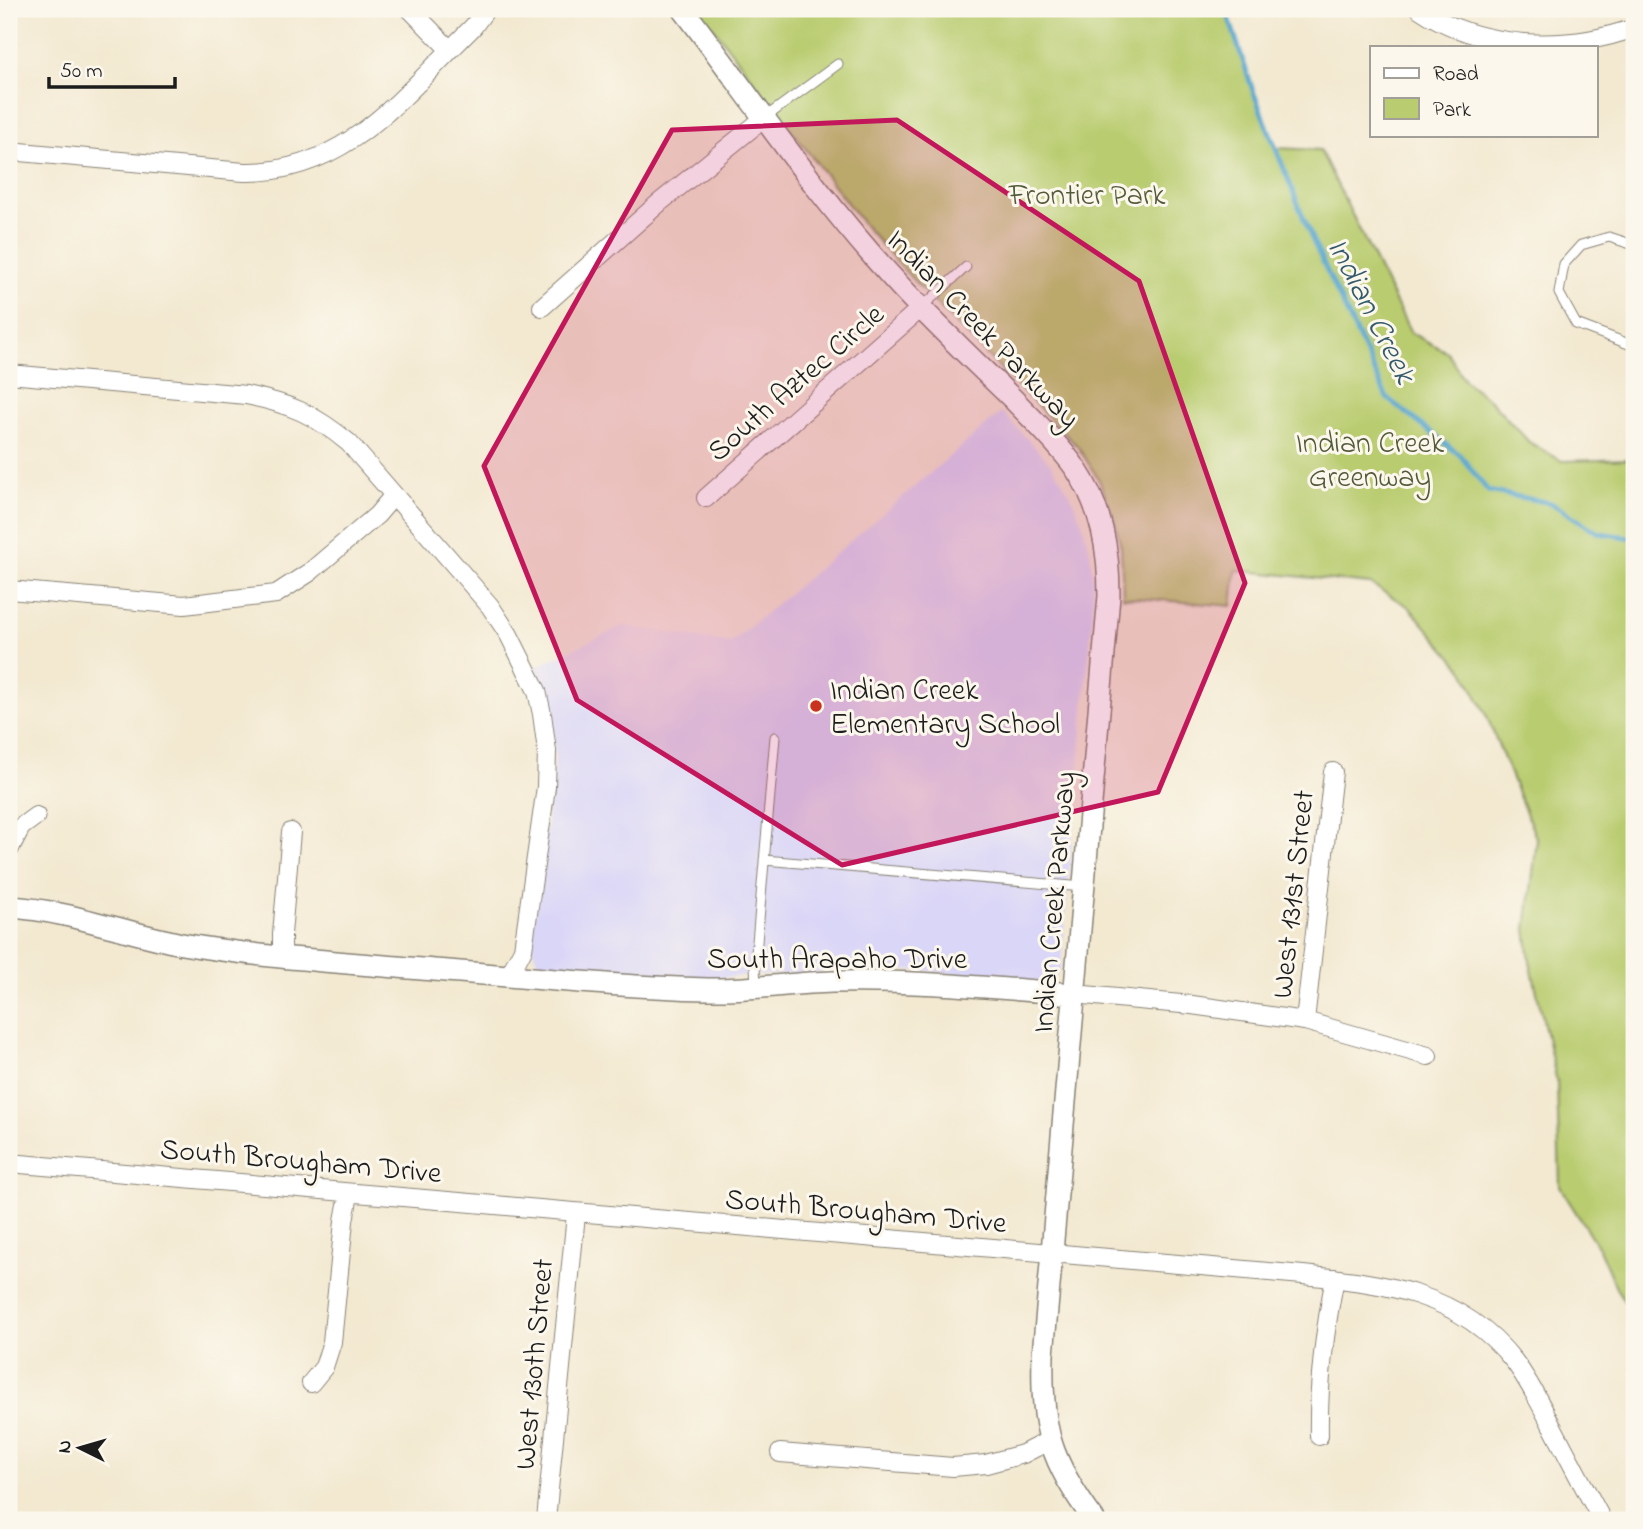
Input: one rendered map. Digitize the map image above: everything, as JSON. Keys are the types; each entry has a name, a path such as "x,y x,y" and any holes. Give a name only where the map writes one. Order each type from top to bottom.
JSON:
{"street":[{"path":"410,9 450,50"},
{"path":"9,150 244,172 290,169 328,155 370,128 450,50 486,9"},
{"name":"Indian Creek Parkway","path":"683,9 763,119 858,239 921,308 1053,439 1085,486 1100,521 1109,564 1109,596 1043,1355 1042,1395 1049,1440 1063,1473 1094,1520"},
{"path":"1420,9 1475,35 1541,43 1610,37 1634,28"},
{"path":"542,307 659,203 763,119"},
{"name":"South Aztec Circle","path":"706,498 921,308"},
{"path":"9,374 228,393 274,400 306,412 324,422 349,443 490,606 509,635 537,691 547,751 546,787 523,949 510,974"},
{"path":"9,590 184,605 276,594 310,572 377,515 394,495"},
{"name":"West 131st Street","path":"1305,1021 1334,772"},
{"path":"9,850 21,827 36,816"},
{"path":"282,956 291,831"},
{"name":"South Arapaho Drive","path":"9,907 74,917 179,943 240,953 629,986 712,989 830,982 907,981 1192,1005 1305,1021 1428,1056"},
{"name":"South Brougham Drive","path":"9,1163 1335,1278 1395,1287 1420,1295 1460,1314 1497,1343 1513,1360 1531,1385 1602,1520"},
{"path":"311,1383 324,1367 332,1342 349,1194"},
{"name":"West 130th Street","path":"546,1520 576,1214"},
{"path":"1320,1436 1319,1418 1329,1309 1335,1278"},
{"path":"779,1453 953,1467 986,1464 1023,1454 1049,1440"}],"lane":[{"path":"763,119 838,64"},
{"path":"1634,245 1609,237 1581,245 1564,264 1559,293 1576,324 1634,346"},
{"path":"921,308 966,267"},
{"path":"756,986 755,965 775,737"},
{"path":"764,860 1084,887"}],"highlighted area":[{"path":"897,120 1139,281 1245,583 1158,792 842,865 577,700 484,466 672,130"}],"shaded area":[{"name":"Indian Creek Elementary School","path":"1002,412 1050,463 1069,492 1082,522 1090,551 1093,579 1093,608 1061,967 1056,977 1040,983 929,971 874,969 712,978 665,977 553,969 537,961 531,945 555,758 553,721 535,667 623,626 731,643"}],"green space":[{"path":"699,9 1226,9 1253,91 1276,148 1320,150 1411,333 1447,352 1465,381 1491,401 1529,442 1562,461 1634,459 1634,1316 1616,1288 1599,1249 1560,1187 1557,1082 1530,961 1526,929 1537,840 1485,712 1464,671 1409,607 1370,584 1236,570 1232,606 1123,597 1121,547 1114,518 1099,480 1078,447 915,282 864,225"}],"waterway":[{"name":"Indian Creek","path":"1226,9 1253,91 1312,239 1387,398 1460,455 1488,491 1551,503 1599,533 1634,538"}],"place":[{"name":"Indian Creek Elementary School","path":"816,706"}],"park label":[{"name":"Frontier Park","path":"1087,194"},
{"name":"Indian Creek Greenway","path":"1370,459"}]}
